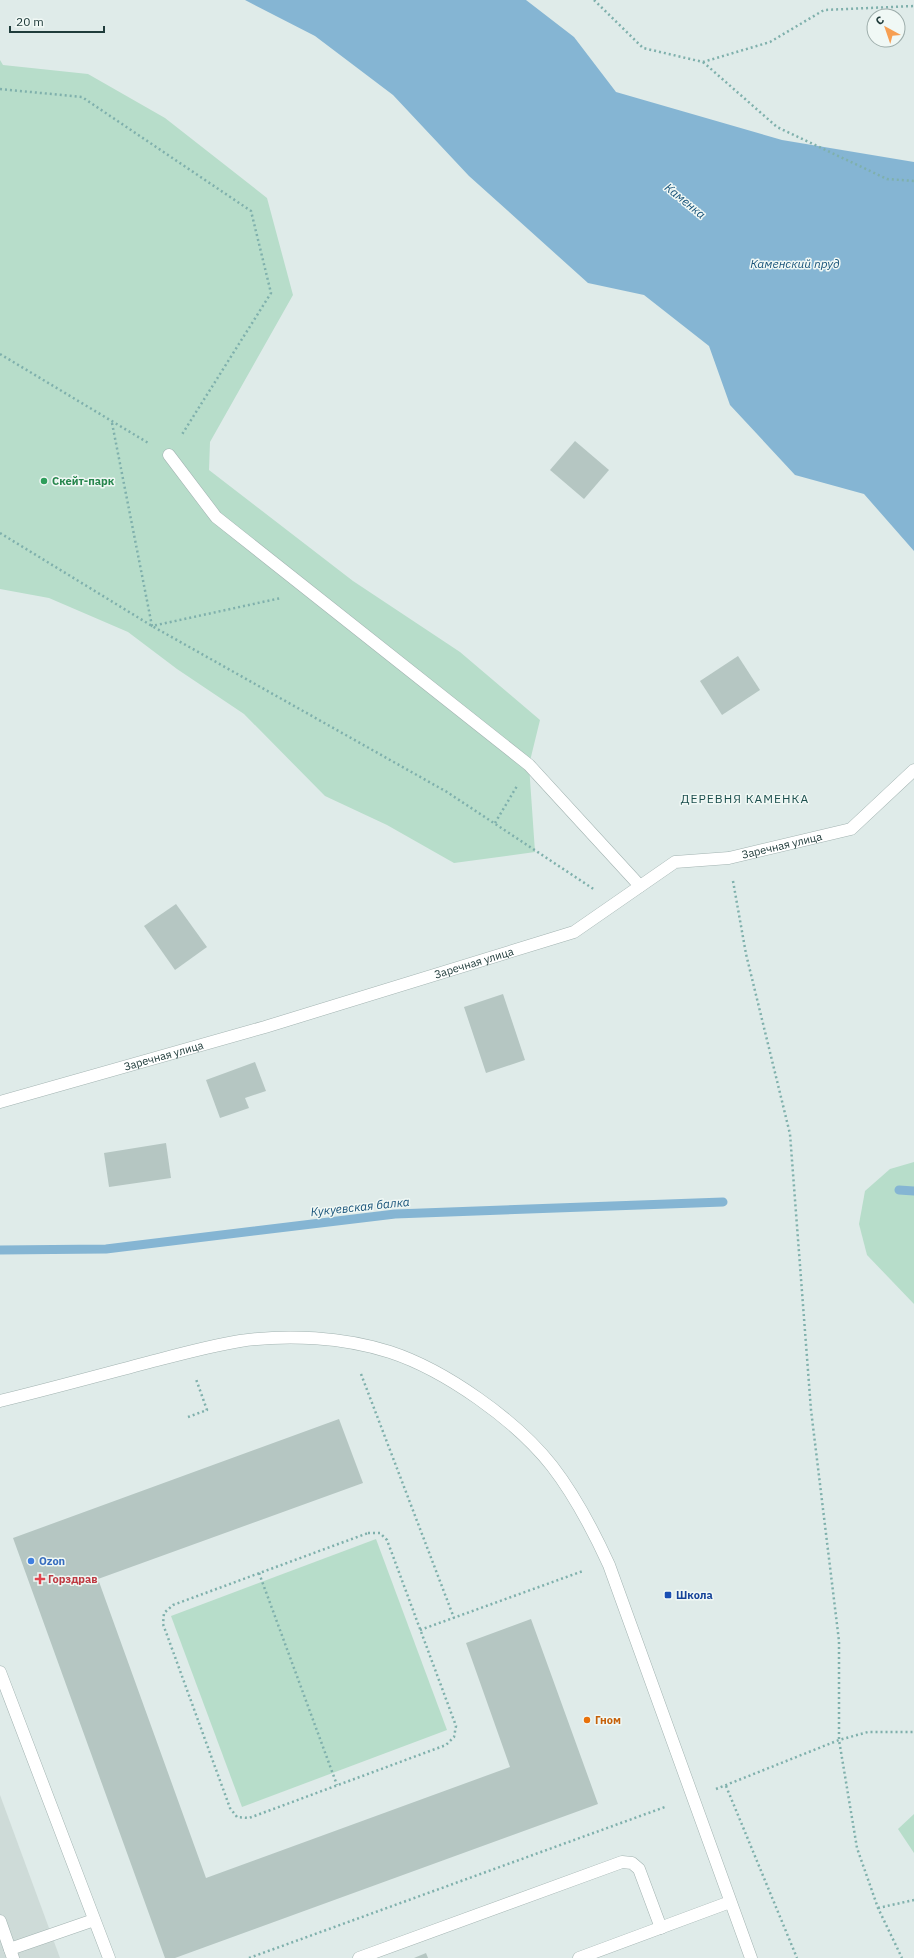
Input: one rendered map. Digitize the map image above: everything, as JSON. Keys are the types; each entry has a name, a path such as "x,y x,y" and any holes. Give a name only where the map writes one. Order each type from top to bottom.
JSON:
{"street":[{"path":"169,455 216,517 529,765 640,886"},
{"name":"Заречная улица","path":"0,1102 265,1027 574,932 675,862 729,858 851,829 914,770"},
{"path":"0,1401 198,1350 240,1341 285,1338 343,1341 390,1352 433,1371 479,1398 518,1429 551,1465 593,1529 609,1566 751,1958"},
{"path":"0,1672 109,1958"},
{"path":"360,1958 622,1862 632,1863 639,1869 661,1928"},
{"path":"579,1958 730,1902"},
{"path":"0,1921 12,1953 94,1920"}],"path":[{"path":"594,0 643,48 703,62 777,127 887,179 914,181"},
{"path":"703,62 770,42 824,10 914,6"},
{"path":"0,89 82,96 251,211 271,293 169,455 0,354"},
{"path":"112,422 152,626"},
{"path":"0,533 152,626 447,792 596,891 608,909"},
{"path":"152,626 312,592"},
{"path":"495,823 529,765"},
{"path":"729,858 746,954 790,1134 811,1410 839,1641 839,1740 857,1848 878,1908 902,1958"},
{"path":"361,1374 454,1618"},
{"path":"188,1416 207,1410 196,1379"},
{"path":"368,1532 380,1533 387,1540 420,1630 456,1726 454,1737 446,1745 249,1818 237,1817 230,1808 163,1624 164,1613 173,1605 368,1532"},
{"path":"420,1630 583,1571"},
{"path":"259,1573 338,1785"},
{"path":"716,1789 839,1740 868,1732 914,1732"},
{"path":"726,1786 797,1958"},
{"path":"250,1958 666,1807"},
{"path":"878,1908 914,1900"}],"shaded area":[{"path":"0,1795 60,1958 0,1958"}],"green space":[{"path":"0,60 3,65 88,74 165,118 267,198 293,295 210,442 209,470 353,581 460,652 540,720 529,765 535,852 454,863 387,825 325,796 244,714 177,669 128,632 49,598 0,589"},
{"path":"914,1162 914,1304 867,1255 859,1224 865,1191 890,1169"},
{"path":"376,1539 447,1730 242,1807 171,1616"},
{"path":"914,1814 914,1853 898,1829"}],"water":[{"name":"Каменский пруд","path":"245,0 526,0 574,37 616,92 782,140 914,162 914,551 864,494 795,475 730,405 709,346 644,295 588,283 469,176 393,95 315,36"}],"building":[{"path":"575,441 609,470 584,499 550,470"},
{"path":"738,656 760,690 722,715 700,681"},
{"path":"176,904 207,947 175,970 144,926"},
{"path":"503,994 525,1060 486,1073 464,1007"},
{"path":"255,1062 266,1091 245,1098 249,1108 220,1118 206,1080"},
{"path":"166,1143 171,1178 109,1187 104,1153"},
{"path":"339,1419 363,1483 98,1579 206,1878 510,1767 466,1643 531,1619 598,1804 175,1958 165,1958 13,1538"},
{"path":"426,1953 428,1958 414,1958"}],"waterway":[{"name":"Кукуевская балка","path":"899,1190 914,1191"},
{"name":"Кукуевская балка","path":"0,1250 106,1249 395,1214 723,1202"}],"place":[{"name":"Скейт-парк","path":"44,481"},
{"name":"Ozon","path":"31,1561"},
{"name":"Горздрав","path":"40,1579"},
{"name":"Школа","path":"668,1595"},
{"name":"Гном","path":"587,1720"}],"district":[{"name":"ДЕРЕВНЯ КАМЕНКА","path":"745,799"}],"water label":[{"name":"Каменка","path":"685,201"}]}
